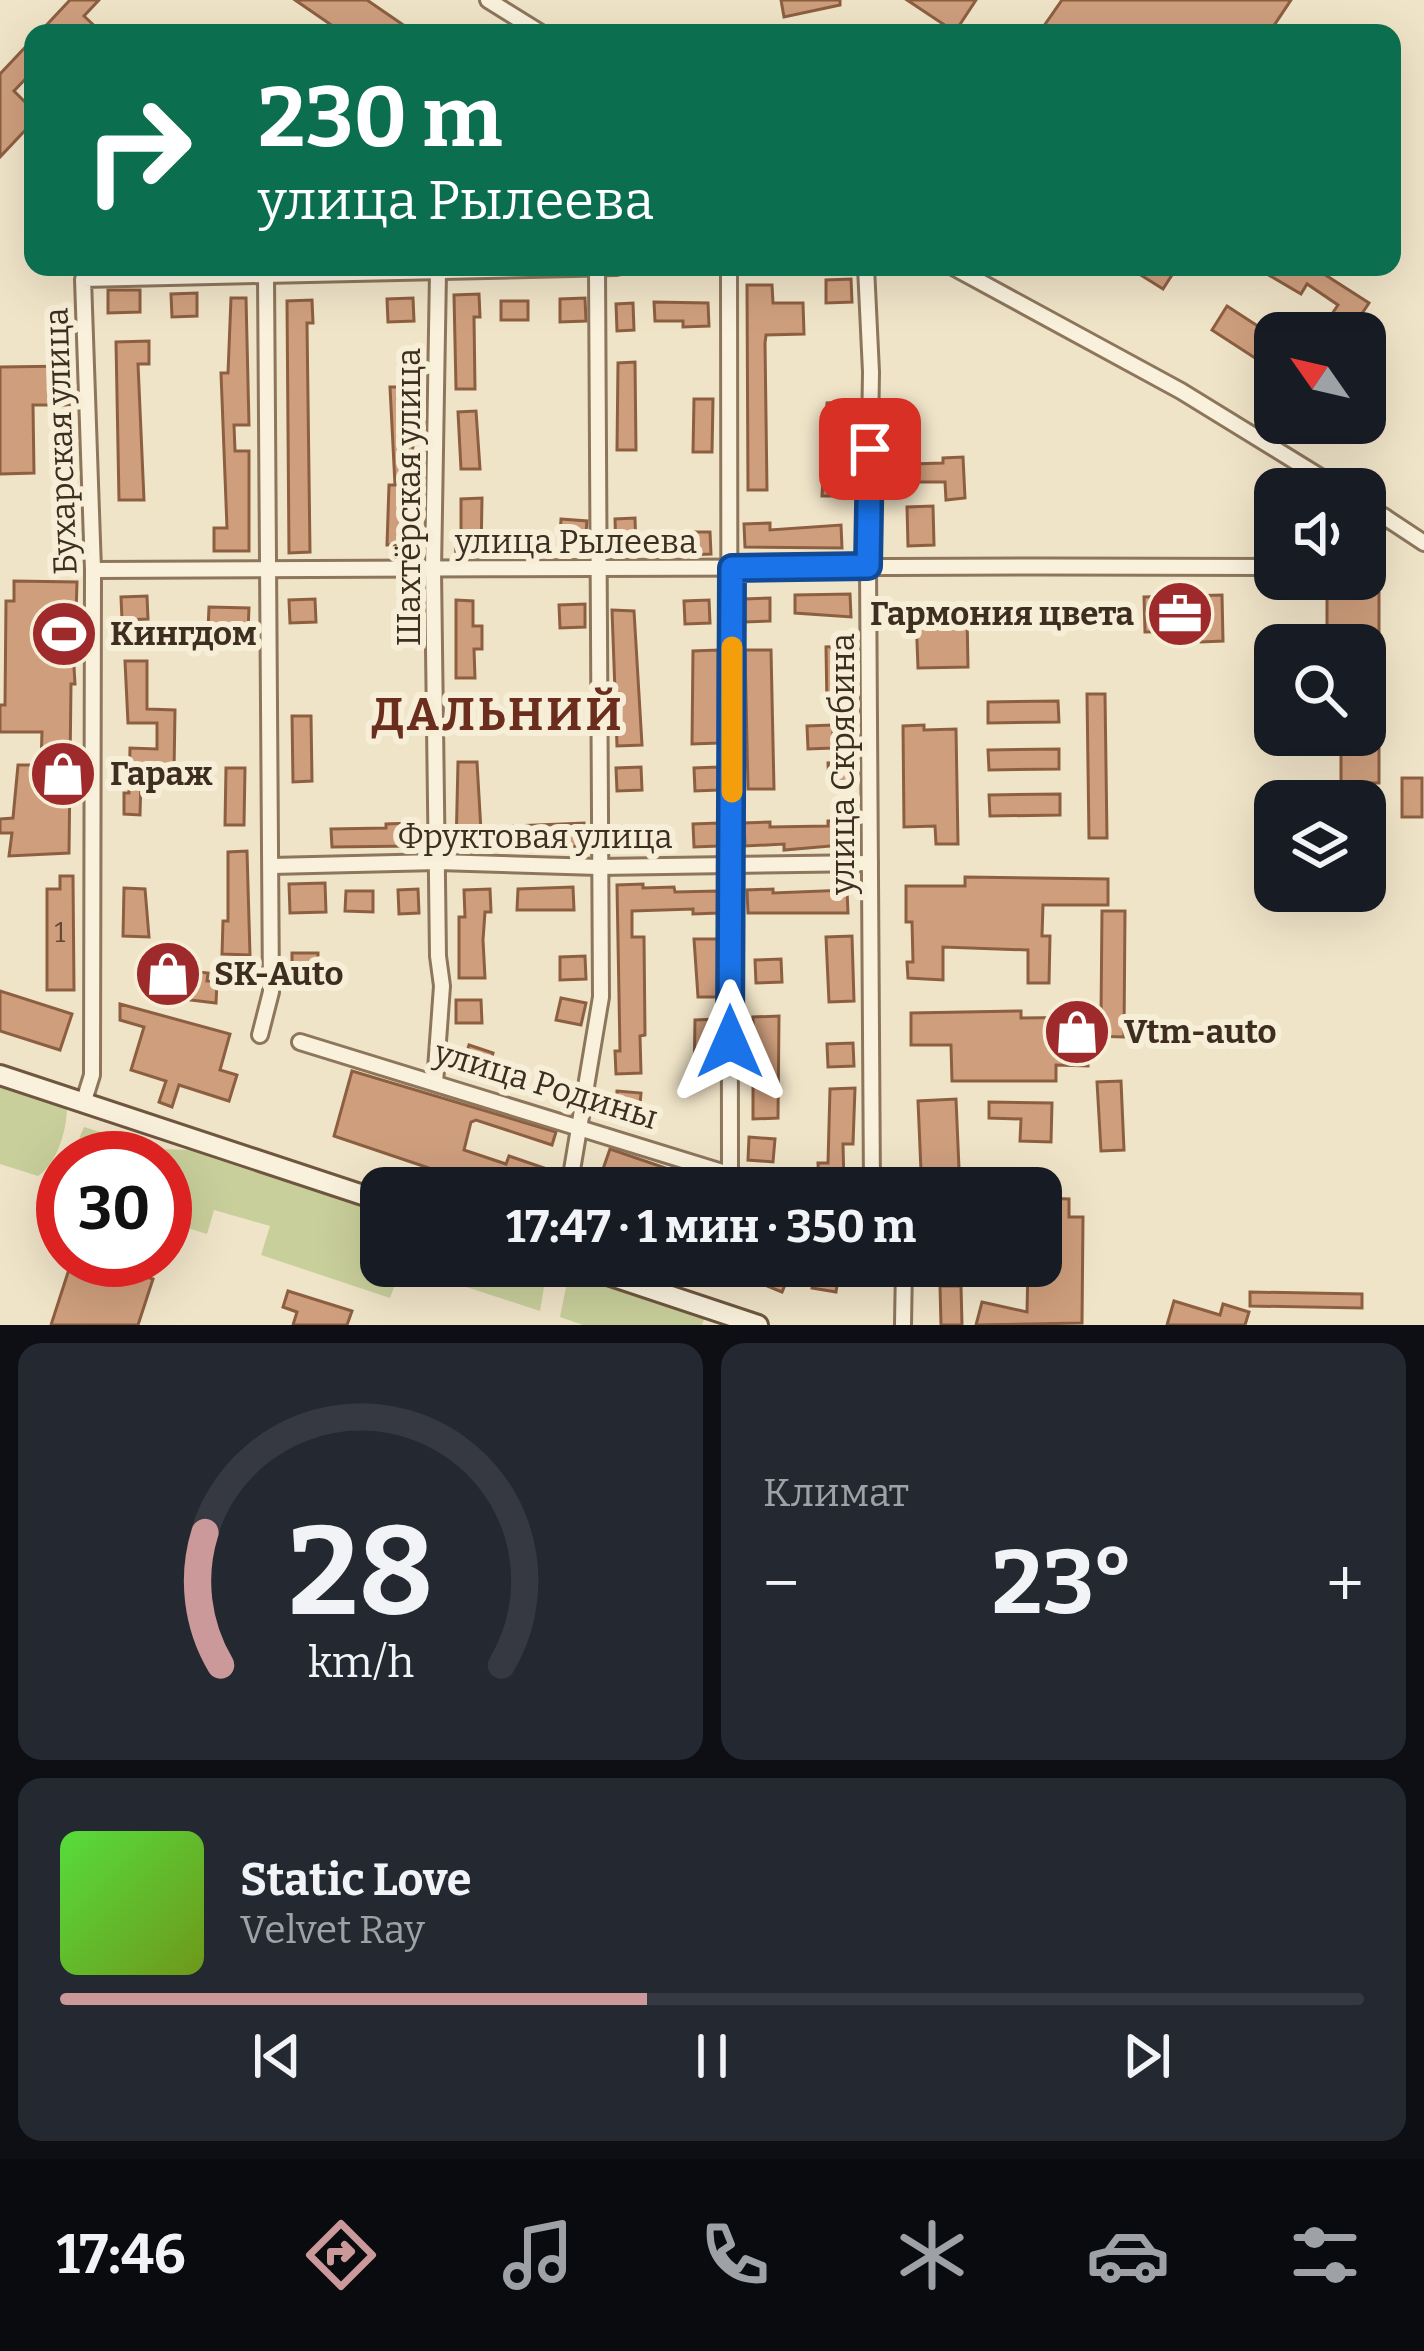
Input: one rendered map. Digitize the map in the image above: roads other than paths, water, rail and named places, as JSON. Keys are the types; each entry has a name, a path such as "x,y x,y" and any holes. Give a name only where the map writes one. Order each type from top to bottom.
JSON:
{"street":[{"path":"488,0 527,24"},
{"name":"Бухарская улица","path":"83,1104 92,1075 93,570 83,280 229,276"},
{"path":"260,1035 271,992 272,866 266,276"},
{"name":"Шахтёрская улица","path":"435,1083 442,986 433,570 438,276"},
{"path":"573,1167 601,997 597,276"},
{"path":"729,276 730,1167"},
{"name":"улица Скрябина","path":"866,276 871,372 872,1167"},
{"path":"970,276 1181,391 1306,468"},
{"path":"1386,518 1424,543"},
{"name":"улица Рылеева","path":"93,570 1054,563 1254,567"},
{"name":"Фруктовая улица","path":"272,866 870,863"},
{"name":"улица Родины","path":"300,1042 708,1167"},
{"path":"0,1075 360,1194"},
{"path":"644,1287 758,1325"},
{"path":"903,1325 904,1287"}],"place":[{"name":"Гармония цвета","path":"1180,614"},
{"name":"Кингдом","path":"64,634"},
{"name":"Гараж","path":"63,774"},
{"name":"SK-Auto","path":"168,974"},
{"name":"Vtm-auto","path":"1077,1032"}],"district":[{"name":"ДАЛЬНИЙ","path":"498,715"}]}
